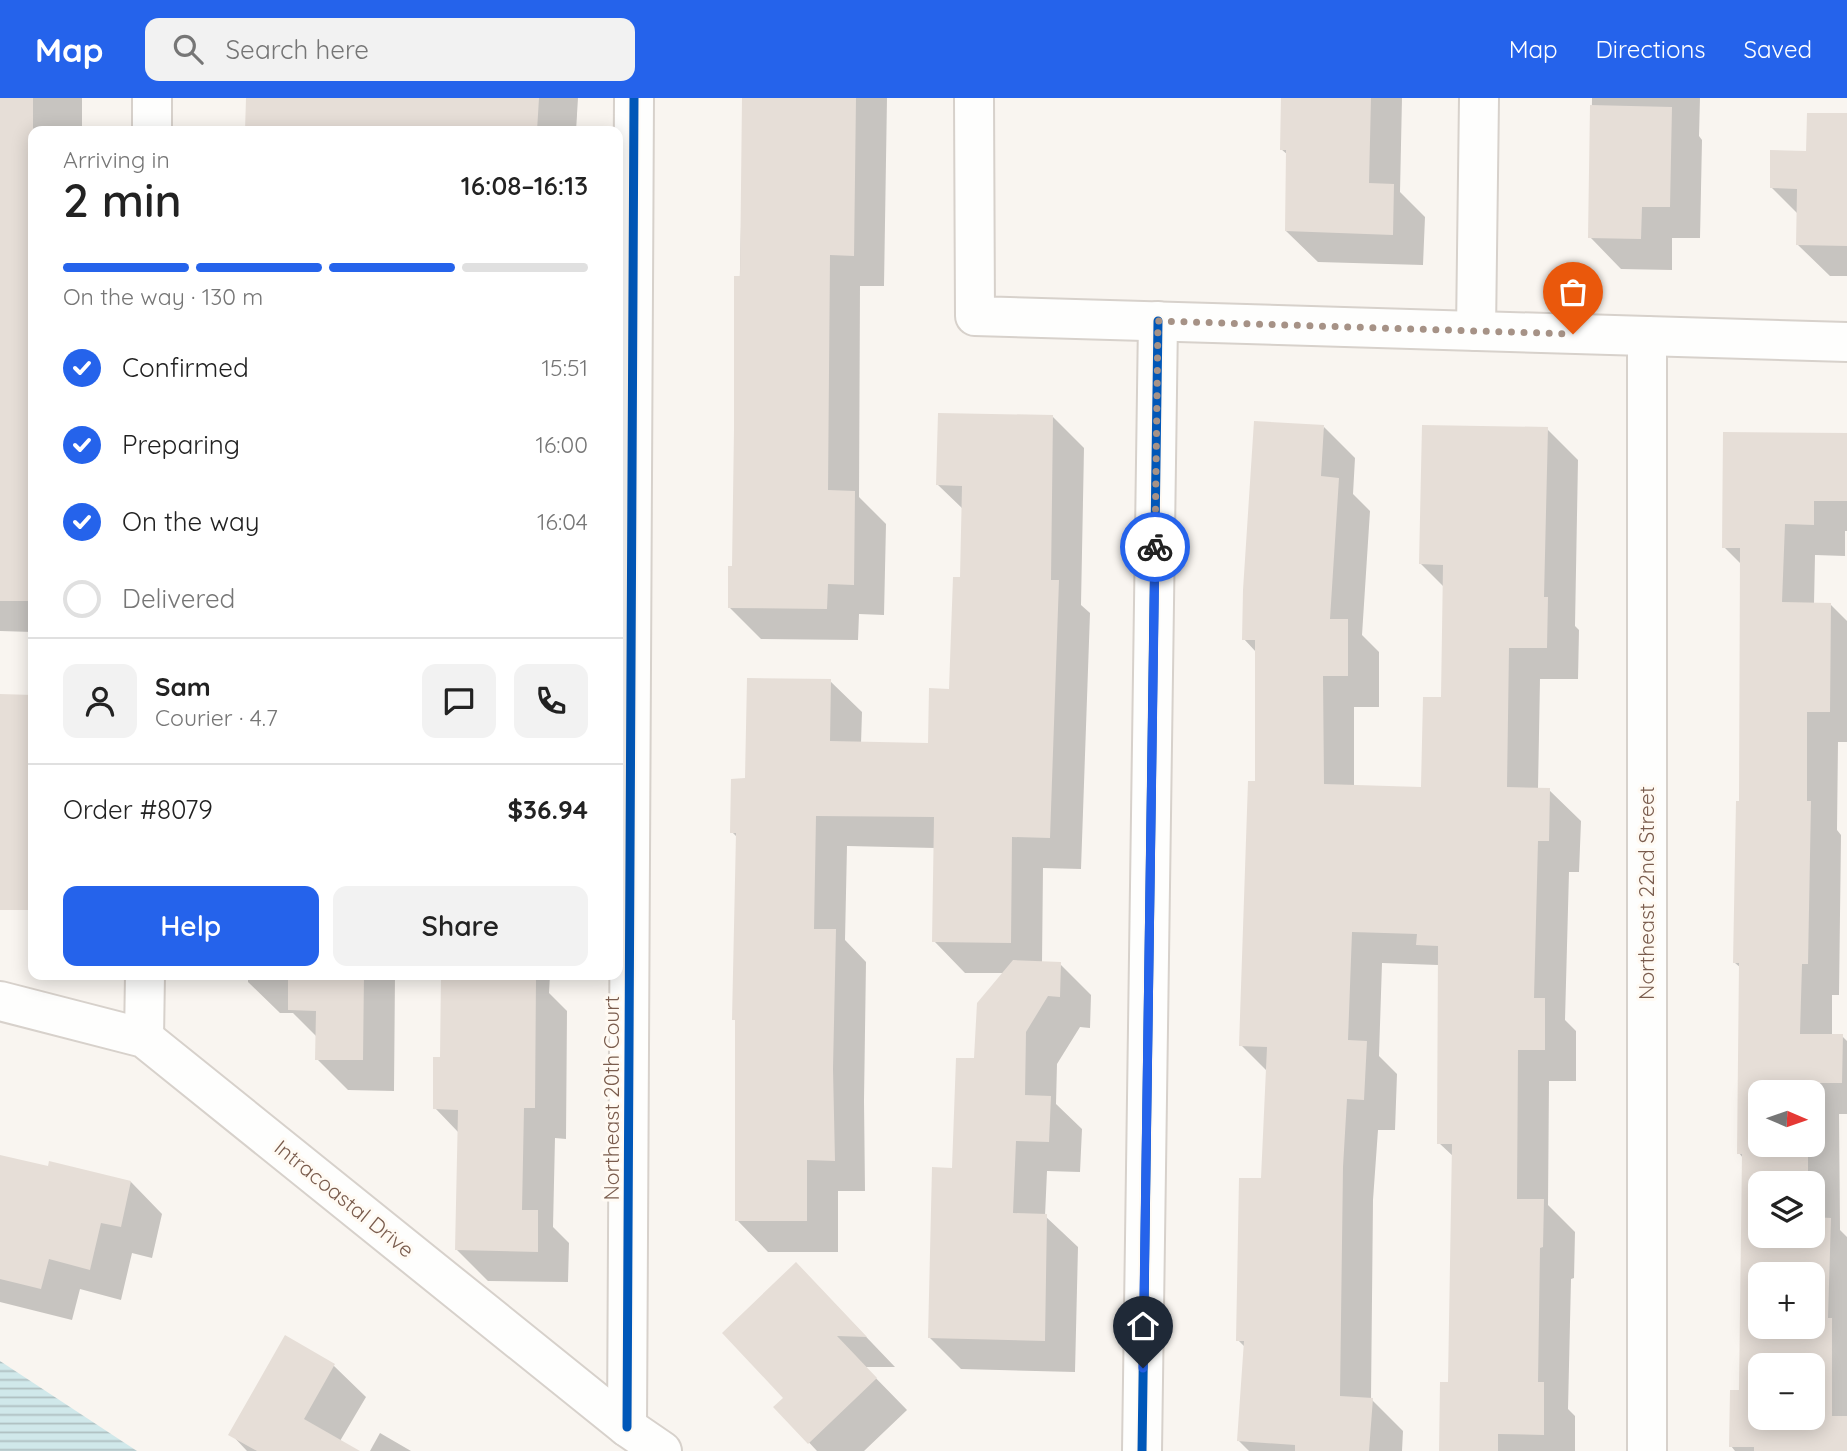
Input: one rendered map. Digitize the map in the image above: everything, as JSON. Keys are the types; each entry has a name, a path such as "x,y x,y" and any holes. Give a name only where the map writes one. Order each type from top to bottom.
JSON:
{"street":[{"path":"152,98 152,126"},
{"name":"Northeast 20th Court","path":"627,1427 634,98"},
{"path":"974,98 975,316 1847,342"},
{"path":"1476,331 1479,98"},
{"path":"1142,1451 1158,321"},
{"name":"Northeast 22nd Street","path":"1647,336 1647,1451"},
{"path":"144,1038 145,980"},
{"name":"Intracoastal Drive","path":"0,1001 144,1038 627,1427 662,1451"}],"water":[{"path":"0,1361 137,1451 0,1451"}],"building":[{"path":"0,98 33,98 33,126 28,126 28,601 0,601"},
{"path":"246,98 539,98 537,126 245,126"},
{"path":"742,98 856,98 854,256 830,255 828,490 855,491 854,585 828,584 827,609 728,608 728,566 732,566 734,276 740,276"},
{"path":"1281,98 1371,98 1369,183 1394,184 1393,235 1285,231 1286,150 1280,150"},
{"path":"1590,105 1672,107 1670,207 1642,207 1641,239 1588,238"},
{"path":"1807,113 1847,113 1847,246 1796,245 1797,189 1770,188 1770,150 1806,151"},
{"path":"938,413 1053,415 1051,580 1059,580 1050,838 1012,837 1011,943 932,942 934,817 816,816 814,929 836,929 833,1069 835,1161 807,1160 807,1221 735,1221 735,1020 732,1020 736,833 730,833 731,779 745,778 747,678 831,679 830,741 928,743 929,688 949,689 953,577 960,577 962,486 936,485"},
{"path":"1254,421 1324,425 1321,476 1339,478 1330,619 1348,619 1348,676 1323,676 1324,784 1421,787 1423,697 1441,697 1443,565 1419,564 1422,425 1548,427 1544,597 1548,597 1547,648 1509,648 1507,787 1550,788 1549,841 1538,841 1534,998 1545,998 1545,1050 1518,1050 1517,1199 1544,1199 1543,1247 1540,1248 1538,1382 1544,1382 1544,1435 1498,1434 1498,1451 1439,1451 1440,1382 1448,1382 1452,1144 1437,1144 1438,946 1416,945 1417,934 1352,932 1348,1040 1367,1041 1364,1100 1347,1099 1343,1167 1340,1396 1373,1398 1369,1451 1295,1451 1295,1445 1237,1441 1244,1341 1236,1341 1239,1178 1261,1178 1267,1047 1239,1046 1248,781 1255,781 1255,640 1242,640"},
{"path":"1723,432 1847,433 1847,501 1814,501 1814,525 1785,524 1782,602 1831,603 1830,712 1807,712 1807,801 1811,801 1808,964 1802,964 1800,1034 1843,1034 1842,1083 1825,1083 1825,1080 1748,1080 1748,1157 1808,1157 1808,1171 1748,1171 1748,1248 1825,1248 1825,1218 1831,1218 1828,1318 1832,1318 1832,1416 1847,1416 1847,1451 1754,1451 1754,1447 1729,1447 1730,1390 1739,1390 1742,1154 1737,1154 1739,963 1733,963 1736,801 1739,801 1740,548 1722,548"},
{"path":"0,694 28,695 28,910 0,910"},
{"path":"1013,960 1061,962 1060,997 1048,996 1026,1032 1025,1095 1051,1096 1049,1142 1016,1141 1013,1213 1047,1214 1045,1341 928,1338 932,1167 952,1168 956,1058 974,1058 977,1003"},
{"path":"288,980 364,980 363,1060 315,1060 316,1011 288,1010"},
{"path":"441,980 536,980 535,1108 524,1108 522,1210 538,1210 538,1252 455,1250 458,1110 433,1109 433,1057 440,1057"},
{"path":"0,1155 48,1166 49,1161 131,1181 121,1227 101,1223 90,1270 49,1259 41,1289 0,1279"},
{"path":"796,1262 867,1337 837,1336 877,1378 808,1444 773,1407 783,1398 722,1333"},
{"path":"285,1335 335,1364 304,1419 360,1451 257,1451 228,1435"}],"cycle path":[{"path":"627,1427 634,98"},
{"path":"1142,1451 1158,321"}],"way so far":[{"path":"1155,547 1158,321 1573,334"}],"route":[{"path":"1143,1368 1155,547"}]}
